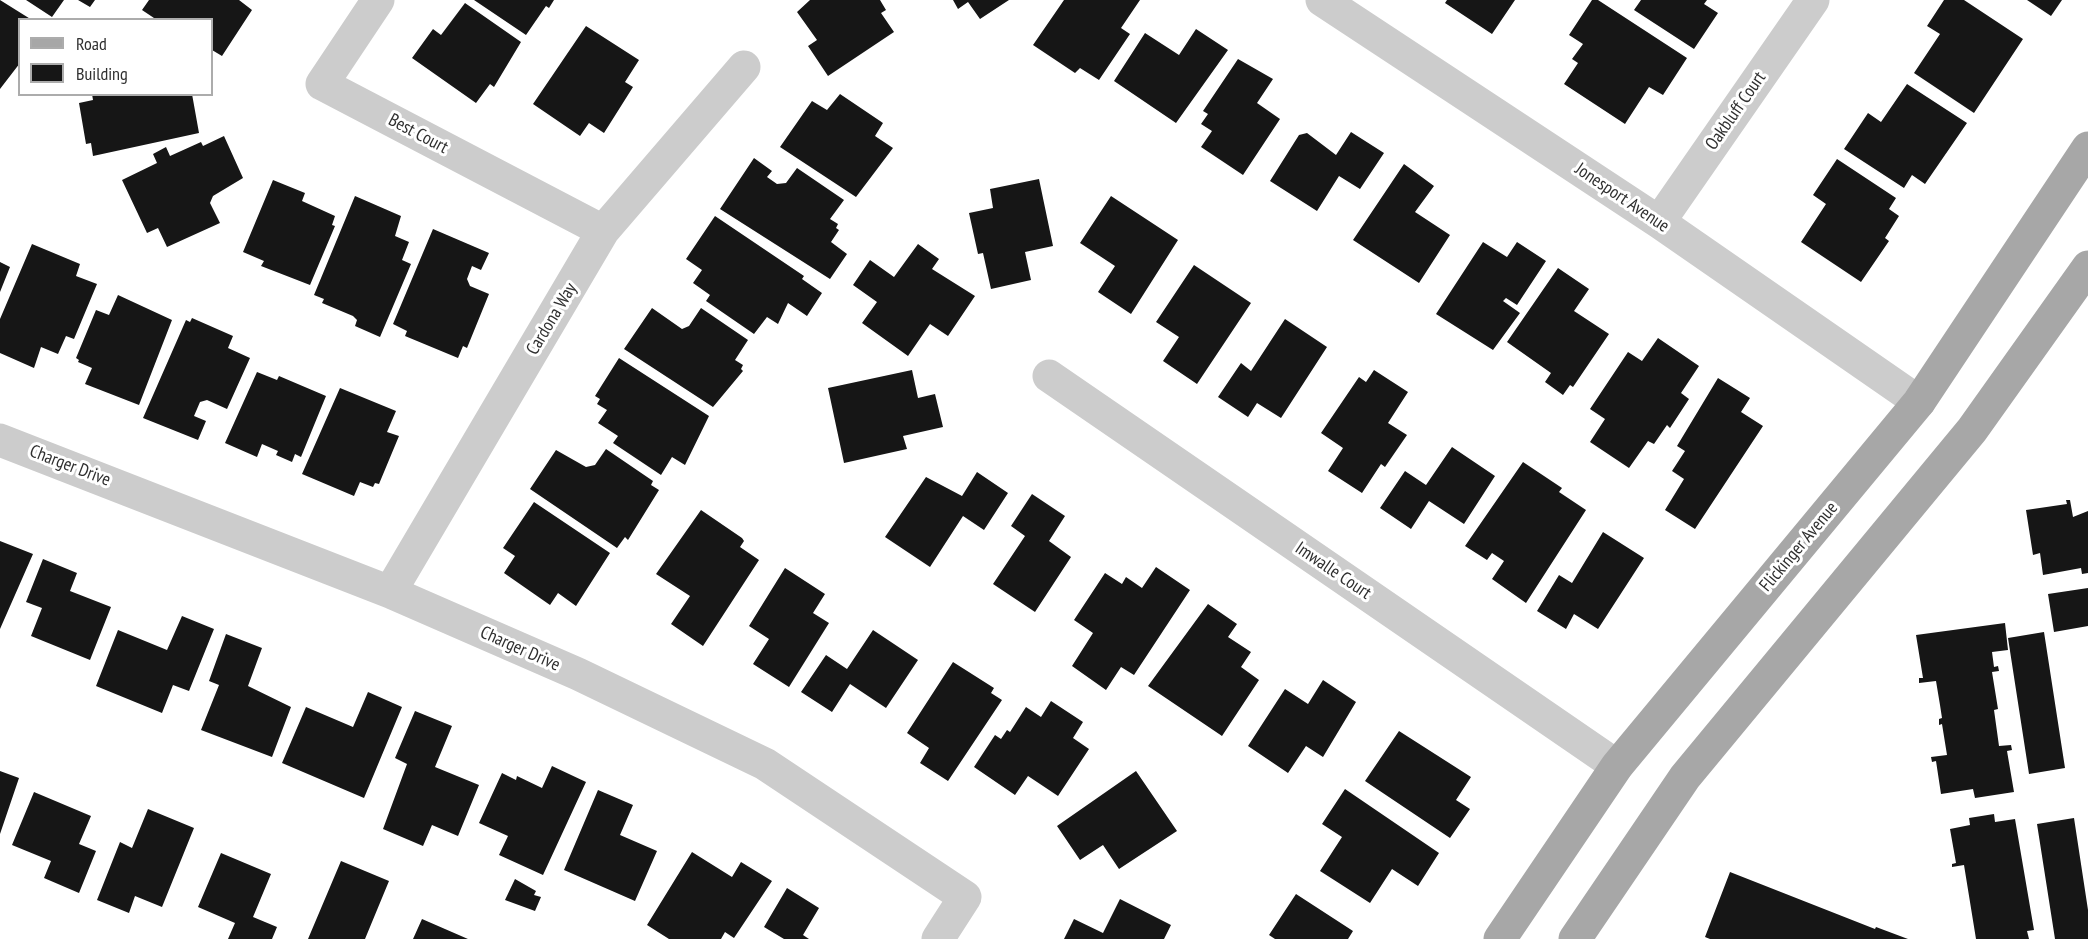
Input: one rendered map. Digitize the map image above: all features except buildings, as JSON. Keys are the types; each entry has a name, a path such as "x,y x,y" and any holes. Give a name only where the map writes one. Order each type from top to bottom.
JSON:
{"main road":[{"name":"Flickinger Avenue","path":"1500,939 1617,766 1919,402 2088,148"},
{"path":"1575,939 1685,777 1972,430 2088,267"}],"street":[{"name":"Best Court","path":"378,0 322,84 603,231"},
{"name":"Jonesport Avenue","path":"1322,0 1659,222 1919,402"},
{"name":"Oakbluff Court","path":"1659,222 1813,0"},
{"name":"Cardona Way","path":"390,592 603,231 744,67"},
{"name":"Imwalle Court","path":"1049,376 1617,766"},
{"name":"Charger Drive","path":"0,440 390,592 579,674 765,764 965,897 938,939"}]}
